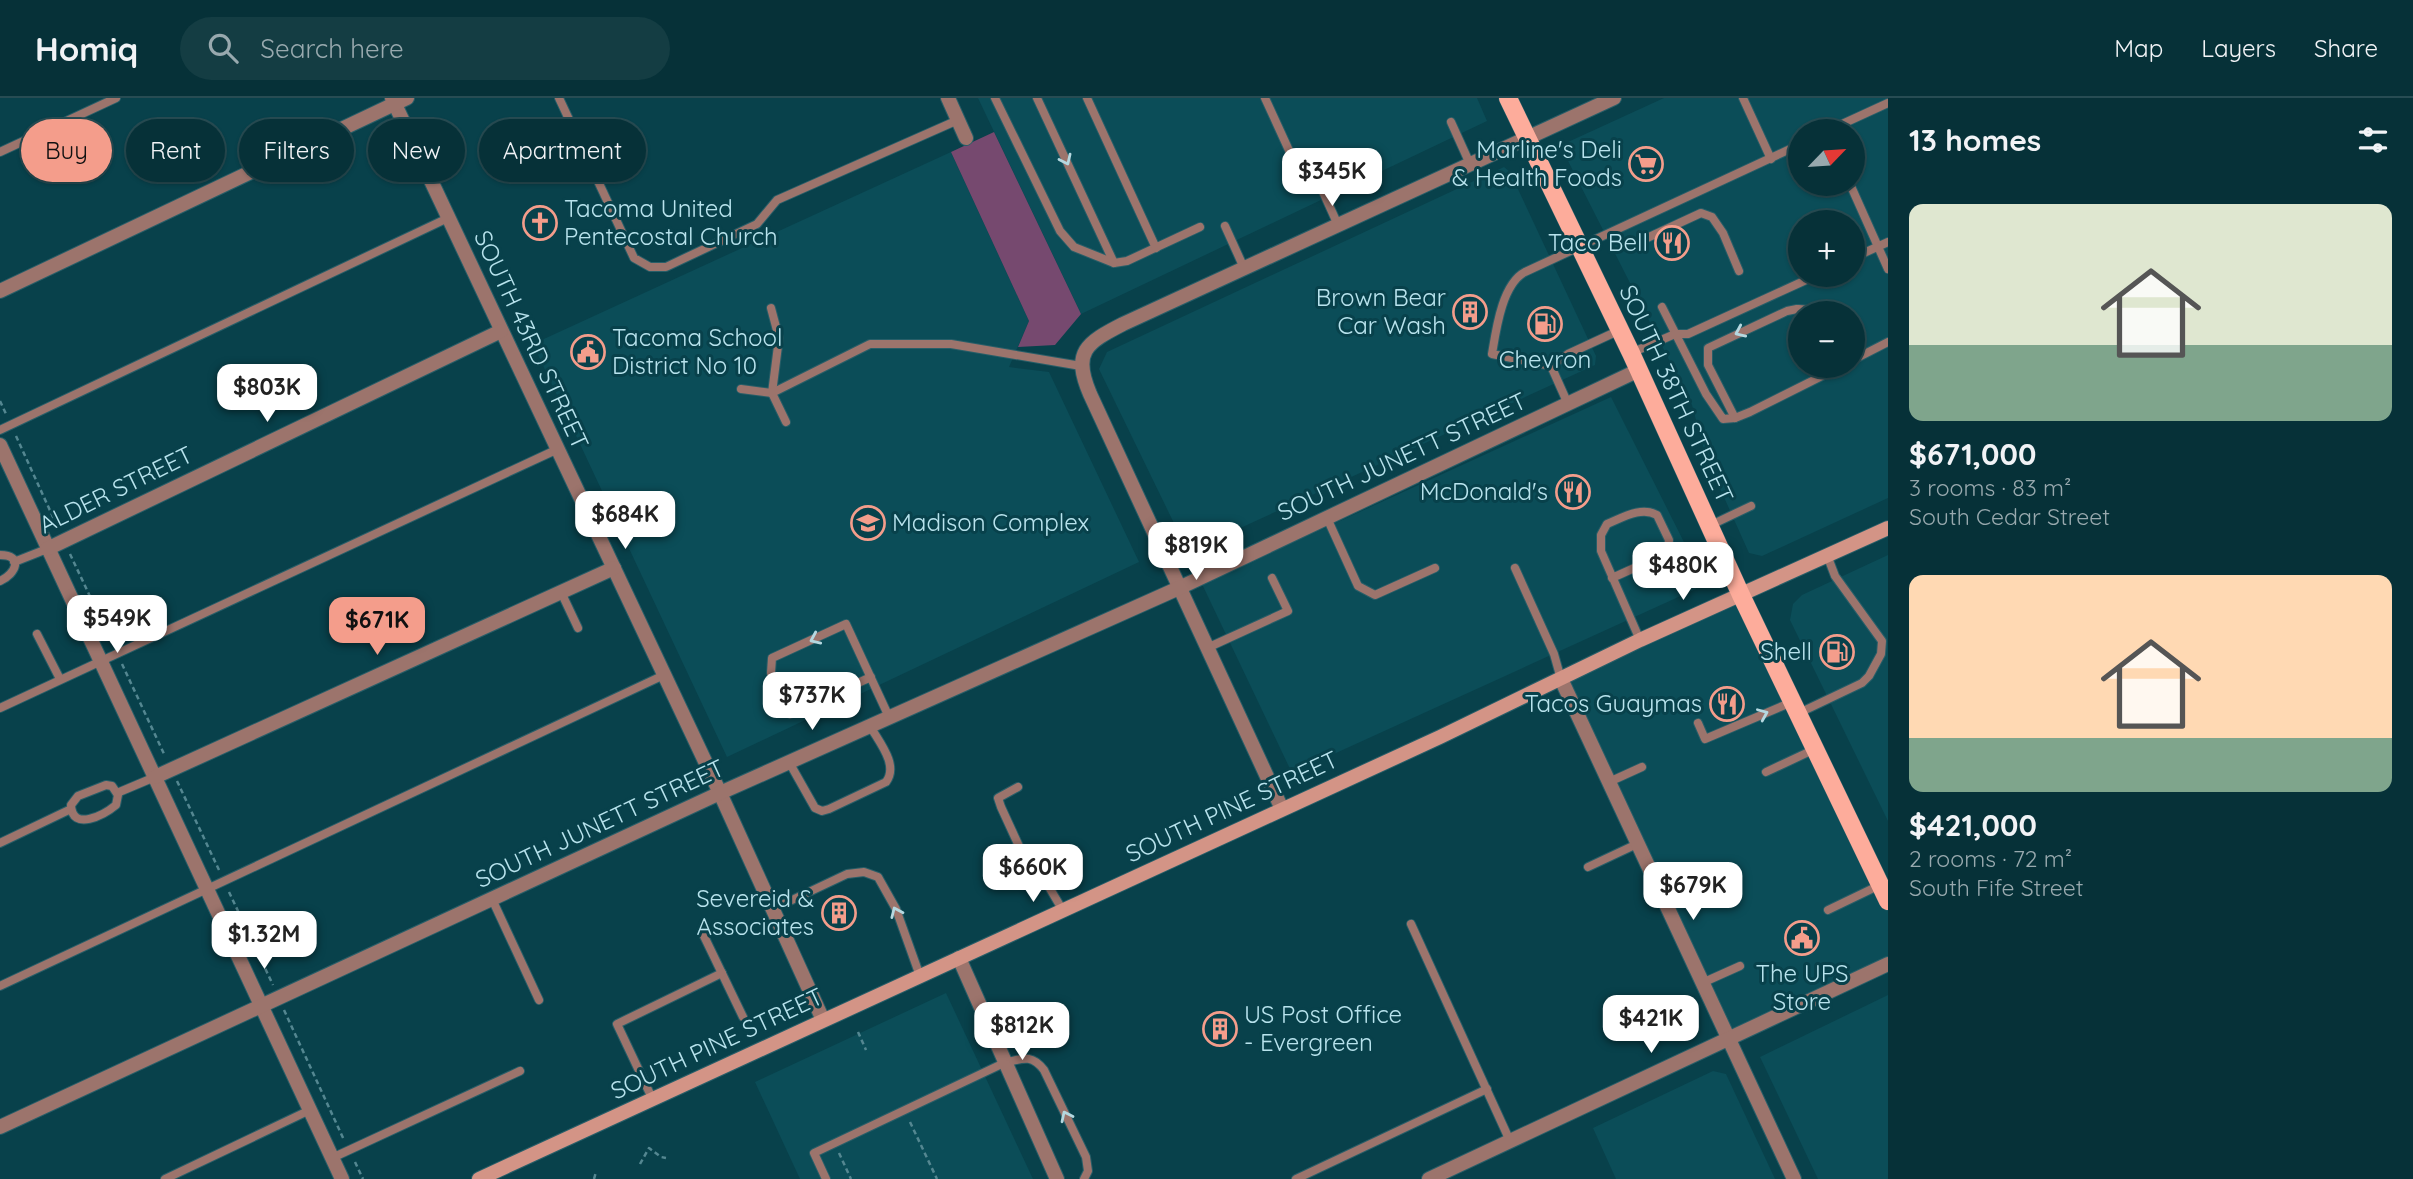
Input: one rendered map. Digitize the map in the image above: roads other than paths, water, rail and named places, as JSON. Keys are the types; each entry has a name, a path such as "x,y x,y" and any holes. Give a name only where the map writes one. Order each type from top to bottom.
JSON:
{"main road":[{"name":"SOUTH 38TH STREET","path":"1508,98 1631,353 1741,595 1884,893"},
{"name":"SOUTH PINE STREET","path":"480,1179 1282,809 1640,640 1888,528"}],"street":[{"path":"948,98 966,138"},
{"path":"1282,809 1090,394 1082,361 1092,343 1105,334 1614,98"},
{"path":"0,290 398,100"},
{"name":"SOUTH 43RD STREET","path":"398,100 448,218 720,793 824,1020"},
{"name":"ALDER STREET","path":"47,549 501,331"},
{"name":"SOUTH JUNETT STREET","path":"0,1127 720,793 1179,587 1639,370"},
{"path":"0,445 342,1179"},
{"path":"155,777 614,568"},
{"path":"1561,678 1794,1179"},
{"path":"959,958 1057,1179"},
{"path":"1429,1179 1888,964"}],"lane":[{"path":"0,152 116,98"},
{"path":"559,98 634,258 650,267 666,267 678,262 757,224 777,200 958,120"},
{"path":"995,98 1060,231 1074,247 1114,263 1127,261 1200,227"},
{"path":"1037,98 1114,263"},
{"path":"1087,98 1156,248"},
{"path":"1265,98 1298,170 1319,183 1338,225"},
{"path":"1743,98 1771,159"},
{"path":"1853,119 1888,103"},
{"path":"1451,122 1470,164"},
{"path":"1620,330 1568,354 1551,366 1492,354 1507,294 1514,280 1788,150"},
{"path":"1855,196 1888,269"},
{"path":"1634,244 1701,213 1713,217 1739,271"},
{"path":"0,430 448,218"},
{"path":"1224,226 1244,268"},
{"path":"1865,253 1888,242"},
{"path":"1631,353 1675,334 1688,334 1791,287"},
{"path":"1662,307 1723,419 1735,418 1811,378"},
{"path":"771,309 779,338 772,393 786,422"},
{"path":"1735,418 1708,365 1708,348 1788,311"},
{"path":"1865,354 1888,342"},
{"path":"741,389 772,393 870,344 951,344 1082,361"},
{"path":"1551,366 1568,404"},
{"path":"0,708 558,449"},
{"path":"1709,526 1751,506"},
{"path":"1612,578 1661,556 1668,550 1669,540 1657,515 1646,510 1639,512 1607,524 1601,535 1601,551 1612,578 1640,640"},
{"path":"1327,518 1359,586 1376,595 1434,568"},
{"name":"ALDER STREET","path":"14,562 47,549"},
{"path":"0,555 8,556 14,562 13,574 0,581"},
{"path":"1698,723 1705,739 1861,683 1869,676 1882,651 1880,637 1835,576 1827,555"},
{"path":"1515,568 1554,654 1561,678"},
{"path":"1207,648 1288,611 1272,578"},
{"path":"561,592 578,628"},
{"path":"871,677 790,714 771,673 772,658 846,624 871,677 889,717"},
{"path":"37,634 60,679"},
{"path":"0,986 664,675"},
{"path":"789,762 815,808 822,811 829,809 886,782 891,775 892,765 870,726"},
{"path":"1766,772 1815,749"},
{"path":"1609,782 1642,766"},
{"path":"117,793 155,777"},
{"path":"0,843 71,809 78,796 101,786 112,786 117,793 116,805 87,820 78,819 71,809"},
{"path":"1018,787 1000,795 998,798 1001,807 1030,870 1049,887 1062,909"},
{"path":"1588,867 1637,844"},
{"path":"773,909 846,874 864,872 878,877 897,909 920,976"},
{"path":"1828,910 1884,893"},
{"path":"492,899 539,1000"},
{"path":"1411,924 1510,1141"},
{"path":"703,934 743,1017"},
{"path":"1702,983 1740,966"},
{"path":"652,1098 617,1024 722,973"},
{"path":"827,1179 814,1153 1004,1063 1027,1058 1037,1060 1044,1070 1086,1157 1088,1171 1084,1179"},
{"path":"332,1158 520,1071"},
{"path":"1296,1179 1487,1089"},
{"path":"165,1179 310,1110"}],"place":[{"name":"Marline's Deli & Health Foods","path":"1646,164"},
{"name":"Tacoma United Pentecostal Church","path":"540,223"},
{"name":"Taco Bell","path":"1672,243"},
{"name":"Brown Bear Car Wash","path":"1470,312"},
{"name":"Chevron","path":"1545,324"},
{"name":"Tacoma School District No 10","path":"588,352"},
{"name":"McDonald's","path":"1573,492"},
{"name":"Madison Complex","path":"868,523"},
{"name":"Shell","path":"1837,652"},
{"name":"Tacos Guaymas","path":"1727,704"},
{"name":"Severeid & Associates","path":"839,913"},
{"name":"The UPS Store","path":"1802,938"},
{"name":"US Post Office - Evergreen","path":"1220,1029"}]}
